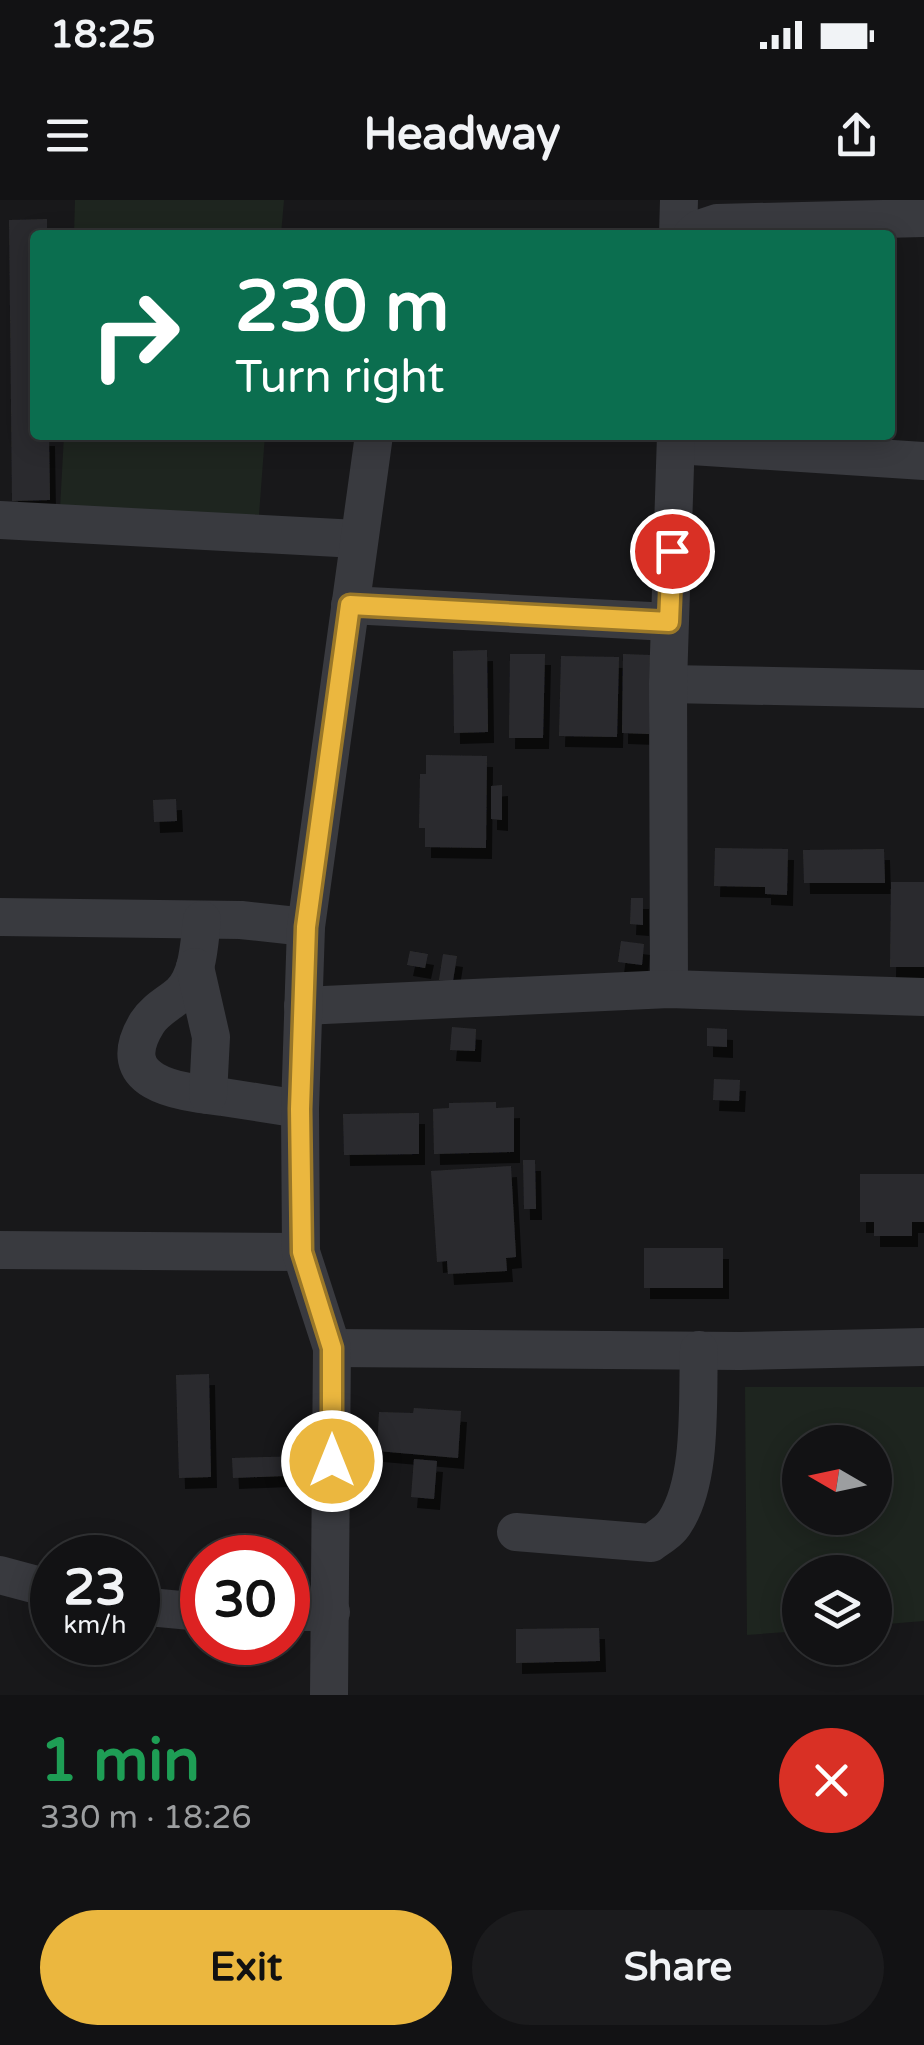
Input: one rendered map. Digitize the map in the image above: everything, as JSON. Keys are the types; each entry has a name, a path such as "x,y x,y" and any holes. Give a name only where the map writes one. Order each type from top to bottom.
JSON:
{"street":[{"path":"678,230 679,200"},
{"path":"702,230 717,223 924,218"},
{"path":"329,1695 332,1348 302,1252 303,1006 306,927 373,440"},
{"path":"669,990 668,684 676,440 924,461"},
{"path":"0,520 358,540"},
{"path":"350,605 669,622"},
{"path":"668,684 924,689"},
{"path":"0,917 202,920 306,927"},
{"path":"202,920 195,966 183,991 148,1020 138,1051 139,1066 146,1077 167,1090 300,1109"},
{"path":"195,966 211,1036 208,1096"},
{"path":"303,1006 669,990 924,996"},
{"path":"0,1250 302,1252"},
{"path":"332,1348 924,1347"},
{"path":"516,1532 652,1543 673,1526 686,1499 694,1464 700,1350"},
{"path":"0,1575 30,1584"},
{"path":"310,1612 331,1612"}],"shaded area":[{"path":"75,200 284,200 281,230 74,230"},
{"path":"64,440 265,440 259,515 60,509"},
{"path":"745,1387 924,1387 924,1621 892,1624 892,1555 782,1555 782,1632 747,1635"}],"building":[{"path":"47,219 47,230 30,230 30,440 49,440 50,500 12,501 9,220"},
{"path":"487,650 488,732 454,733 453,651"},
{"path":"510,654 545,654 543,738 509,738"},
{"path":"623,654 650,655 649,734 622,733"},
{"path":"561,656 619,657 617,737 559,736"},
{"path":"426,755 487,756 486,848 425,847 425,828 419,828 420,774 426,774"},
{"path":"502,785 502,820 491,819 491,786"},
{"path":"176,799 177,821 154,822 153,800"},
{"path":"715,848 788,849 787,895 765,894 765,887 714,886"},
{"path":"884,849 885,883 804,883 803,850"},
{"path":"891,882 924,882 924,967 890,967"},
{"path":"631,898 643,898 643,925 630,924"},
{"path":"621,941 644,944 642,965 618,962"},
{"path":"410,951 428,954 425,968 407,965"},
{"path":"443,954 457,956 453,981 439,980"},
{"path":"452,1027 476,1029 475,1051 450,1050"},
{"path":"707,1028 727,1029 727,1047 707,1046"},
{"path":"714,1079 740,1080 739,1101 713,1100"},
{"path":"496,1102 496,1108 514,1107 514,1152 434,1154 433,1109 449,1108 449,1103"},
{"path":"419,1113 419,1154 344,1155 343,1114"},
{"path":"523,1160 535,1160 536,1209 524,1209"},
{"path":"511,1166 516,1257 506,1258 507,1271 448,1274 447,1261 437,1262 431,1171"},
{"path":"860,1174 924,1174 924,1222 912,1222 912,1236 874,1236 874,1222 860,1222"},
{"path":"644,1248 723,1248 723,1288 644,1288"},
{"path":"209,1374 211,1477 179,1478 176,1375"},
{"path":"414,1408 461,1411 458,1458 377,1451 379,1412 413,1413"},
{"path":"308,1456 309,1475 233,1478 232,1458"},
{"path":"414,1459 437,1461 434,1499 411,1497"},
{"path":"599,1628 600,1661 516,1663 516,1629"}],"route":[{"path":"332,1461 332,1348 302,1252 300,1109 306,927 350,605 669,622 672,551"}]}
